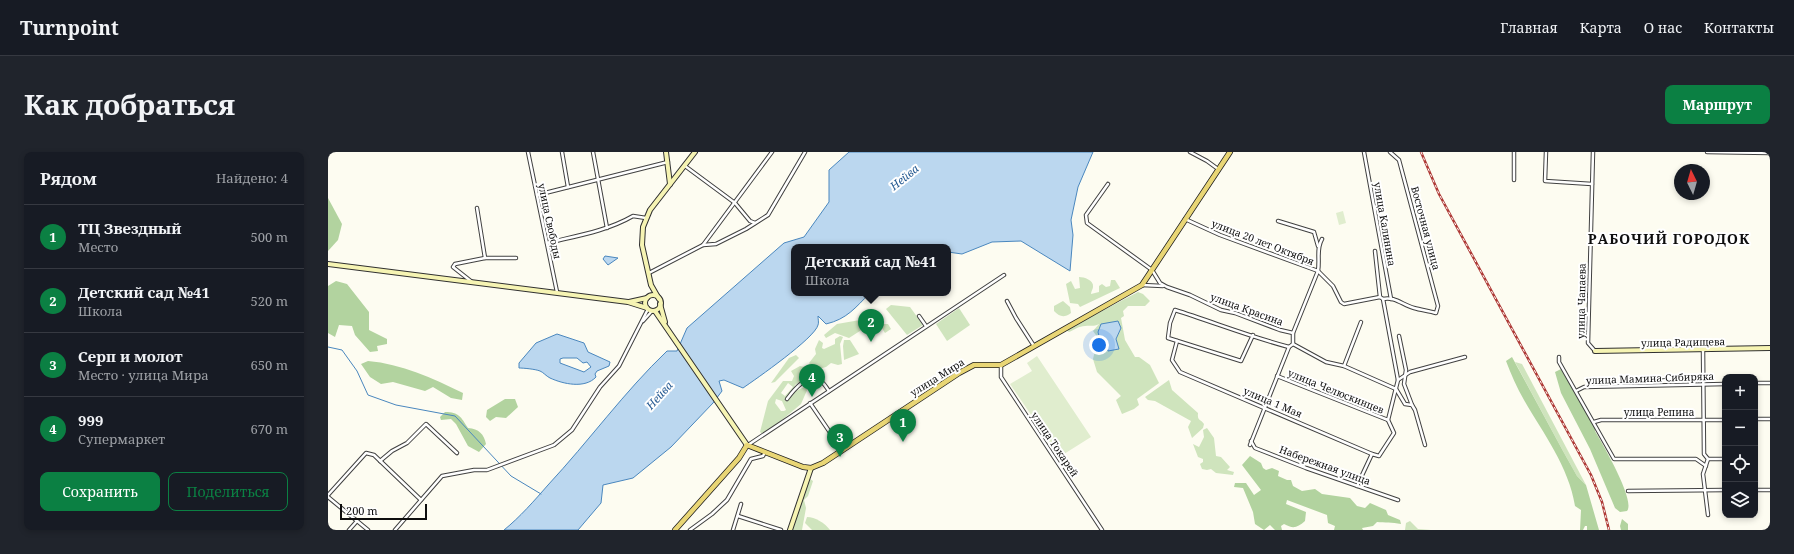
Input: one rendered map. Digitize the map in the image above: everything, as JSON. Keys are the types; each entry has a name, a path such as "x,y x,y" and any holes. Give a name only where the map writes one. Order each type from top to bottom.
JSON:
{"main road":[{"path":"1142,285 1230,152"},
{"name":"улица Мира","path":"811,468 823,463 959,372 974,365 1001,365 1142,285"},
{"path":"675,530 739,458 747,445 803,467 811,468"}],"street":[{"name":"улица Свободы","path":"528,152 557,293"},
{"path":"562,152 568,187"},
{"path":"593,152 607,228"},
{"path":"666,152 670,184"},
{"path":"666,325 660,301 651,285 648,274 642,245 642,227 646,218 670,184 696,152"},
{"path":"703,245 772,152"},
{"path":"648,274 703,245 716,244 763,219 772,210 805,152"},
{"path":"1190,152 1194,153 1218,169"},
{"name":"улица Калинина","path":"1364,152 1391,298"},
{"name":"Восточная улица","path":"1390,152 1399,160 1438,306 1436,313 1413,308 1391,298"},
{"path":"1514,152 1514,180"},
{"path":"1546,152 1545,181 1592,184"},
{"name":"улица Чапаева","path":"1593,152 1588,343 1595,351"},
{"path":"1707,152 1770,153"},
{"path":"537,195 668,162"},
{"path":"685,166 735,202 750,221 755,223"},
{"path":"1108,184 1086,215 1087,223 1152,270 1164,286"},
{"path":"477,208 485,258"},
{"path":"547,243 607,228 621,223 633,216 646,218"},
{"name":"улица 20 лет Октября","path":"1185,220 1220,235 1318,271 1333,286 1341,302 1344,304 1380,296"},
{"path":"1278,221 1314,232 1318,246 1320,263 1293,333 1294,344"},
{"path":"1318,246 1322,239"},
{"name":"улица Калинина","path":"1375,251 1380,296"},
{"path":"474,283 453,267 462,262 485,258 516,258"},
{"path":"328,264 628,302 654,311 666,325 747,445 1004,275"},
{"path":"395,530 442,476 474,470 488,470 554,445 568,434 600,387 619,366 647,309 645,303 648,298 651,285"},
{"name":"улица Красина","path":"1142,285 1164,286 1187,294 1221,310 1235,313 1280,330 1293,333"},
{"path":"628,302 654,296 660,301"},
{"path":"1357,486 1372,454 1379,456 1394,433 1388,420 1398,380 1383,299 1380,296"},
{"path":"1383,299 1391,298"},
{"path":"641,322 654,311 660,301"},
{"path":"1007,301 1016,318 1035,346"},
{"path":"1253,335 1241,361 1168,338 1170,323 1176,310 1253,335 1289,347 1294,344"},
{"path":"919,316 926,326"},
{"path":"1344,366 1361,322"},
{"path":"1398,336 1406,370 1404,384 1425,445"},
{"name":"улица 1 Мая","path":"1177,341 1172,360 1180,372 1372,454"},
{"path":"1294,344 1326,362 1344,366 1396,389 1405,404 1412,406"},
{"name":"улица Челюскинцев","path":"1250,445 1289,347"},
{"name":"улица Радищева","path":"1595,351 1770,348"},
{"path":"1702,350 1704,454 1708,459"},
{"path":"1558,356 1559,362 1614,459 1696,459 1706,466"},
{"path":"1398,380 1410,372 1465,357"},
{"name":"улица Токарей","path":"1001,365 1001,377 1102,530"},
{"name":"улица Челюскинцев","path":"1277,376 1388,420"},
{"path":"787,399 794,390 814,378 821,381 829,391"},
{"path":"1758,383 1770,383"},
{"name":"улица Мамина-Сибиряка","path":"1576,391 1584,387 1722,384"},
{"path":"810,404 842,450"},
{"path":"1758,419 1770,419"},
{"name":"улица Репина","path":"1594,422 1601,420 1722,420"},
{"path":"380,461 392,451 407,443 426,424 457,453"},
{"name":"Набережная улица","path":"1251,440 1255,448 1306,468 1398,500"},
{"path":"690,530 712,514 727,500 751,458 763,456 765,452"},
{"path":"368,530 328,496 366,453 374,455 421,500"},
{"path":"1708,459 1722,459"},
{"path":"1708,459 1704,474 1708,515"},
{"path":"790,530 811,468"},
{"path":"1628,491 1722,490"},
{"path":"1758,490 1770,490"},
{"path":"733,530 741,504"},
{"path":"738,516 781,530"},
{"path":"349,530 357,521"}],"green space":[{"path":"328,198 342,224 338,240 328,251"},
{"path":"1343,211 1346,223 1339,225 1336,213"},
{"path":"1079,277 1086,278 1092,282 1093,287 1091,294 1099,292 1099,286 1102,284 1106,287 1110,286 1111,280 1115,280 1120,288 1080,307 1078,304 1070,303 1066,284 1071,281 1075,289 1080,288"},
{"path":"336,281 347,284 369,312 369,330 387,339 387,344 377,346 378,351 370,352 355,335 352,326 339,325 335,337 328,333 328,286"},
{"path":"1138,292 1143,294 1150,301 1145,306 1128,306 1123,311 1124,316 1121,318 1125,340 1135,357 1139,357 1150,365 1159,383 1137,399 1139,405 1122,414 1116,400 1121,396 1097,372 1093,359 1098,338 1093,331 1099,324 1081,327 1069,332 1066,330","holes":["1100,327 1121,328 1116,339 1118,345 1106,346 1106,342 1098,332"]},
{"path":"1063,301 1070,307 1071,313 1066,316 1060,316 1054,311 1054,306"},
{"path":"891,305 910,307 923,325 907,335 886,309"},
{"path":"959,308 970,325 947,341 936,324"},
{"path":"874,312 882,317 884,324 888,324 891,329 885,333 877,320 849,338 835,333 826,338 824,335 837,324 860,320"},
{"path":"840,336 843,337 840,344 842,364 838,365 831,363 826,367 815,370 809,363 816,354 815,349 819,340 823,343 822,348 824,349 835,344 835,339"},
{"path":"844,340 850,340 859,354 844,360"},
{"path":"796,355 799,358 775,382 771,383 789,358"},
{"path":"1037,356 1091,437 1064,454 1053,447 1010,384 1032,371 1027,363"},
{"path":"1512,357 1577,476 1586,485 1599,530 1587,530 1587,526 1585,526 1583,530 1580,530 1581,510 1575,506 1572,492 1561,464 1514,381 1506,361"},
{"path":"368,361 405,368 428,377 463,393 462,400 451,398 433,387 425,391 393,382 381,384 370,377 361,364"},
{"path":"1515,362 1522,364 1586,485 1577,476"},
{"path":"800,366 809,368 813,374 795,385 794,389 796,391 806,386 808,388 801,404 764,435 760,432 768,401 783,381 792,381 794,376 791,371","holes":["788,383 793,387 785,396 781,393","776,399 782,401 786,410 781,411 775,403"]},
{"path":"1561,369 1595,428 1595,431 1623,484 1627,496 1627,511 1620,512 1615,508 1590,449 1561,393 1555,372"},
{"path":"1169,380 1172,390 1198,413 1199,419 1204,424 1203,428 1192,438 1188,427 1191,421 1155,401 1148,400 1145,397"},
{"path":"505,399 515,399 518,407 506,418 496,417 490,421 486,417 487,410"},
{"path":"445,412 457,414 468,428 478,431 484,437 486,444 479,452 468,446 456,424 451,419 441,420 440,417"},
{"path":"1207,428 1214,438 1216,456 1221,457 1230,467 1227,470 1234,472 1233,475 1216,473 1211,469 1202,469 1200,464 1203,462 1203,459 1198,457 1193,444 1199,447 1204,437 1203,430"},
{"path":"1250,456 1261,463 1263,468 1266,470 1272,468 1279,471 1278,476 1291,480 1293,486 1302,491 1315,489 1322,494 1350,498 1357,506 1365,508 1370,503 1386,510 1388,515 1400,520 1401,524 1377,522 1373,526 1362,528 1363,530 1334,530 1335,526 1328,523 1327,515 1287,500 1286,504 1306,512 1305,521 1295,527 1290,527 1284,524 1281,526 1282,530 1275,530 1270,525 1264,530 1255,524 1253,512 1243,488 1234,487 1235,483 1246,483 1254,495 1261,490 1242,465"},
{"path":"810,479 813,481 808,496 804,500 806,508 802,530 792,530"},
{"path":"807,517 820,521 830,530 812,530 805,523"},
{"path":"1622,519 1628,524 1628,530 1621,530 1620,526"},
{"path":"1410,521 1418,529 1431,530 1405,530 1406,523"}],"water":[{"name":"Нейва","path":"849,152 1093,152 1078,187 1071,220 1073,235 1070,271 1021,241 992,242 962,254 951,252 951,244 791,244 791,296 867,296 845,316 833,322 826,324 818,316 818,325 807,339 743,388 724,380 719,381 722,391 713,403 671,447 633,478 603,485 601,503 578,530 504,530 537,497 651,367 667,351 677,351 687,328 784,243 804,237 829,202 829,170"},
{"path":"605,256 618,258 608,265 603,259"},
{"path":"1118,321 1121,328 1116,339 1119,349 1108,351 1106,342 1100,340 1098,332 1101,324"},
{"path":"557,334 584,343 588,352 610,362 609,366 597,371 595,374 596,377 591,381 580,384 561,382 550,378 540,371 519,368 519,363 536,343","holes":["563,358 577,358 583,363 587,362 591,367 584,372 560,363 560,359"]}],"waterway":[{"path":"328,347 342,350 357,371 368,395 396,405 455,416 511,476 541,494"}],"railway":[{"path":"1421,152 1439,194 1591,475 1602,502 1609,530"}],"place":[{"name":"Детский сад №41","path":"871,342"},
{"name":"999","path":"812,397"},
{"name":"ТЦ Звездный","path":"903,442"},
{"name":"Серп и молот","path":"840,457"}],"district":[{"name":"РАБОЧИЙ ГОРОДОК","path":"1669,238"}]}
